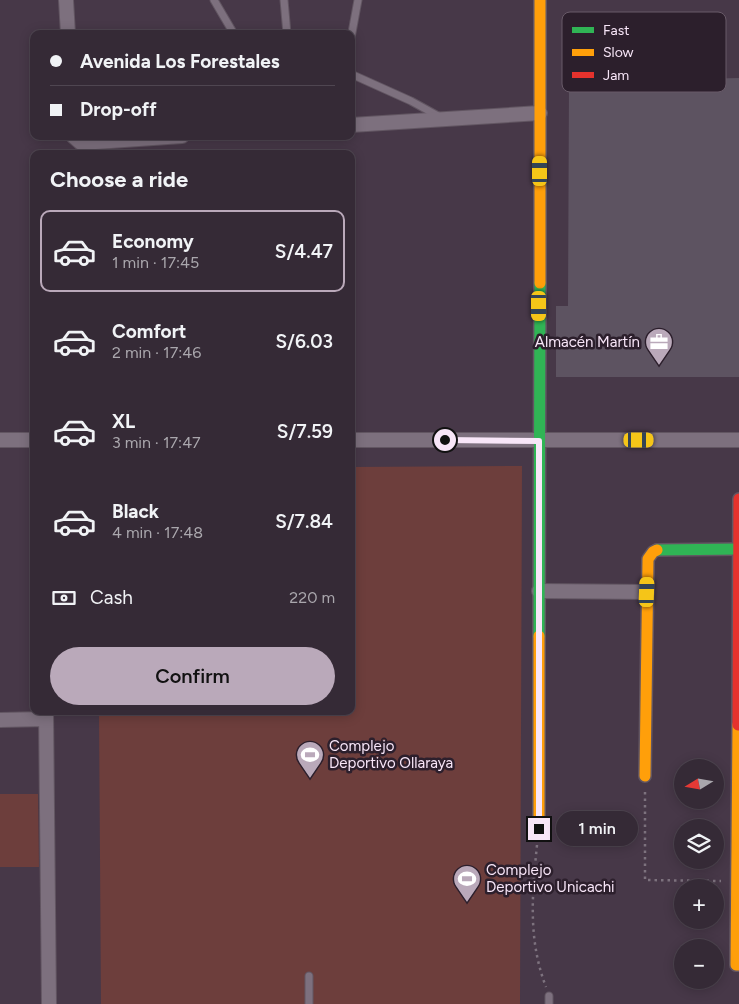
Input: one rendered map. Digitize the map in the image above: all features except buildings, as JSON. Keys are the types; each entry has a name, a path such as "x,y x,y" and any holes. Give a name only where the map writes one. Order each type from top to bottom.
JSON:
{"street":[{"path":"66,0 68,30"},
{"path":"539,829 540,0"},
{"path":"355,125 540,113"},
{"path":"78,140 81,143 124,140"},
{"path":"0,440 30,440"},
{"path":"355,440 739,440"},
{"path":"739,499 738,898 736,965 739,965"},
{"path":"645,776 648,559 652,552 661,549 739,549"},
{"path":"539,591 647,592"},
{"path":"0,720 46,715 49,1004"}],"lane":[{"path":"214,0 232,30"},
{"path":"284,0 287,30"},
{"path":"352,30 358,0"},
{"path":"355,76 412,101 444,119"},
{"path":"309,976 309,1004"}],"path":[{"path":"645,776 645,880 737,881"},
{"path":"539,829 531,910 537,965 549,1000"}],"shaded area":[{"name":"Complejo Deportivo Ollaraya","path":"522,466 520,1004 101,1004 99,715 355,715 355,467"},
{"path":"0,794 38,794 39,867 0,867"}],"traffic: fast":[{"path":"539,636 540,283"},
{"path":"657,550 739,549"}],"traffic: slow":[{"path":"540,0 540,283"},
{"path":"645,776 648,559 657,550"},
{"path":"539,636 539,829"},
{"path":"738,725 736,965 739,965"}],"traffic: jam":[{"path":"738,725 739,499"}],"place":[{"name":"Almacén Martín","path":"659,366"},
{"name":"Complejo Deportivo Ollaraya","path":"310,779"},
{"name":"Complejo Deportivo Unicachi","path":"467,903"}],"route":[{"path":"445,440 539,441 539,829"}]}
